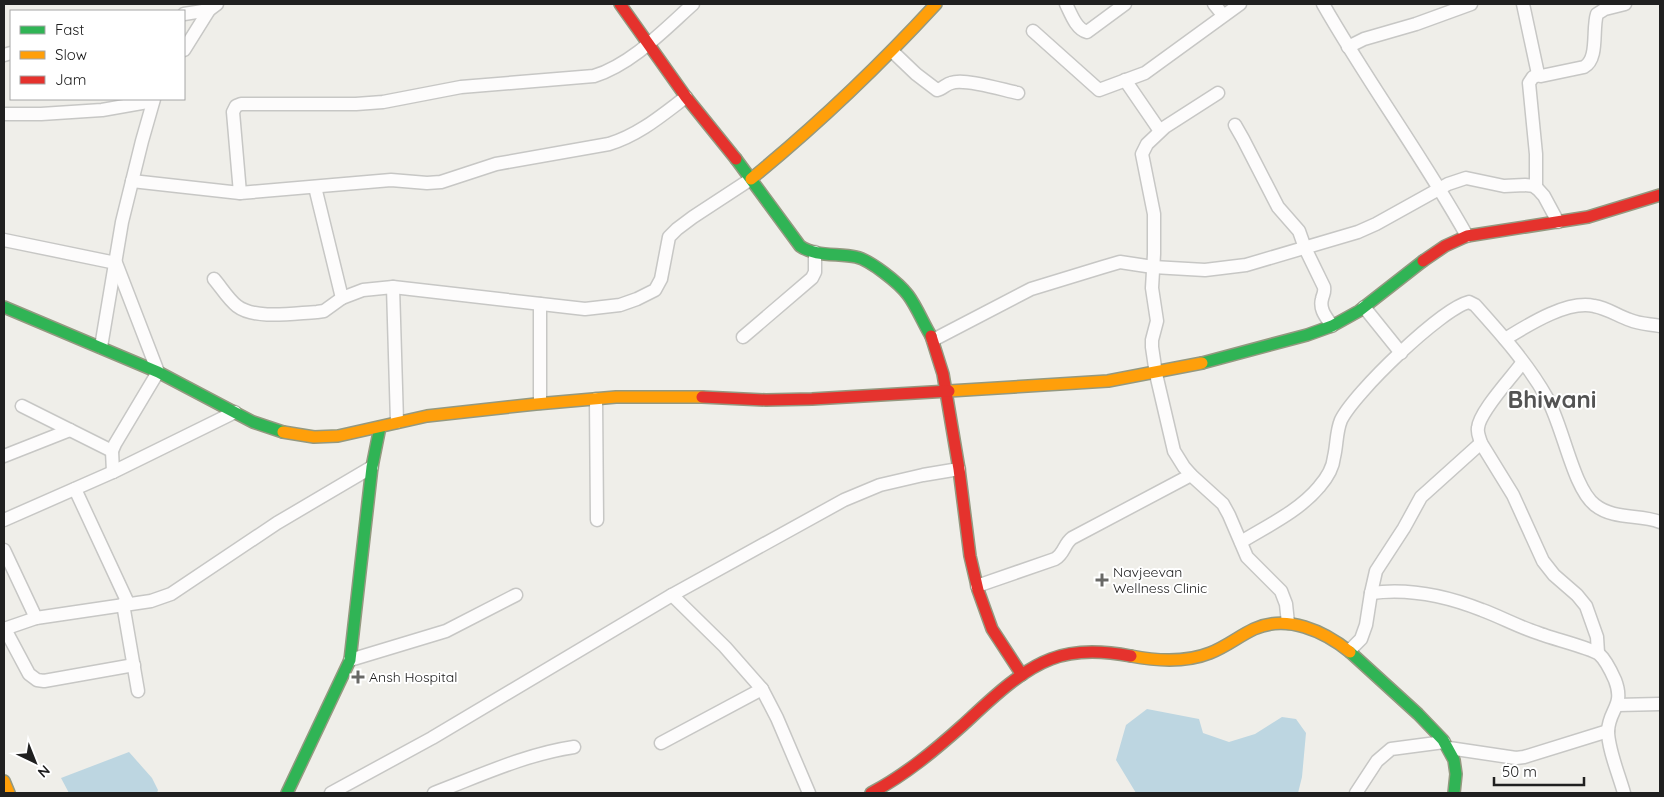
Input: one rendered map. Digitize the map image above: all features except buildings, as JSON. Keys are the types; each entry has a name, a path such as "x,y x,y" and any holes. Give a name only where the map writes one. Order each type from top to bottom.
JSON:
{"street":[{"path":"620,4 649,42 686,97 751,179 800,246 805,250 856,257 870,263 908,295 933,340 943,374 959,469 970,556 977,586 992,629 1022,675"},
{"path":"240,193 233,112 236,106 241,104 356,104 383,102 462,87 594,76 620,65 693,4"},
{"path":"214,279 237,306 251,313 269,315 324,311 342,298 363,290 393,287 585,309 620,304 651,292 659,285 669,237 673,233 693,216 751,179 792,147 893,52 936,4"},
{"path":"1066,4 1078,26 1085,32 1091,30 1125,4"},
{"path":"1214,4 1223,16"},
{"path":"1033,31 1099,90 1145,73 1240,4"},
{"path":"1323,4 1348,48 1448,202 1467,236"},
{"path":"1348,48 1364,39 1416,24 1471,4"},
{"path":"1523,4 1539,75"},
{"path":"1536,188 1536,154 1529,83 1532,78 1539,75 1542,76 1584,67 1588,64 1592,57 1597,14 1606,9 1625,4"},
{"path":"185,14 213,7"},
{"path":"185,49 213,7"},
{"path":"893,52 916,74 937,90 952,82 958,82 1018,94"},
{"path":"1125,80 1160,131"},
{"path":"1218,93 1160,131 1147,144 1142,154 1154,214 1152,288 1156,321 1152,343 1156,374 1174,451 1191,475 1223,504 1249,559 1283,595 1288,623"},
{"path":"132,181 240,193 391,180 427,183 441,182 496,164 609,144 638,132 686,97"},
{"path":"4,114 41,114 102,110 153,100 132,181 101,347"},
{"path":"1235,125 1278,207 1299,230 1305,248 1324,287 1321,301 1322,310 1332,326"},
{"path":"933,340 1039,286 1116,263 1153,268 1205,270 1236,268 1305,248 1376,224 1439,189 1466,178 1499,186 1529,185 1536,188 1544,196 1558,222"},
{"path":"315,186 342,298"},
{"path":"4,307 158,372 253,422 281,432 314,437 338,436 427,416 596,399 690,396 794,400 1108,381 1156,374 1192,366 1332,326 1384,293 1428,257 1445,246 1467,236 1588,217 1660,195"},
{"path":"4,240 116,263"},
{"path":"743,338 812,278 815,272 815,252"},
{"path":"116,263 158,372"},
{"path":"393,287 397,422"},
{"path":"1241,542 1299,506 1319,487 1332,465 1337,433 1341,420 1348,408 1362,391 1401,353 1439,320 1469,302 1475,305 1505,339 1541,389 1553,410 1581,487 1589,500 1595,506 1609,513 1660,522"},
{"path":"540,304 540,404"},
{"path":"1505,339 1555,313 1580,305 1595,306 1630,320 1660,326"},
{"path":"1364,307 1401,353"},
{"path":"1522,363 1479,422 1478,428 1481,443 1506,482 1543,561 1554,576 1577,595 1586,606 1597,637 1598,654"},
{"path":"113,472 112,451 158,372"},
{"path":"596,399 597,520"},
{"path":"22,406 112,451"},
{"path":"4,520 113,472 235,412"},
{"path":"287,793 350,660 372,466 380,427"},
{"path":"4,456 70,430"},
{"path":"1350,650 1363,634 1376,571 1404,528 1423,493 1481,443"},
{"path":"134,665 44,681 37,680 29,674 4,629 36,618 151,601 171,594 277,523 372,466"},
{"path":"331,793 432,738 672,596 826,509 864,490 880,485 959,469"},
{"path":"977,586 1055,559 1062,554 1067,543 1072,538 1191,475"},
{"path":"76,489 125,604 138,691"},
{"path":"4,550 36,618"},
{"path":"1370,593 1390,590 1405,591 1453,600 1481,609 1522,628 1598,654 1608,665 1615,679 1619,696 1618,705 1608,731 1624,793"},
{"path":"350,660 446,631 516,595"},
{"path":"672,596 725,647 762,689 780,725 809,793"},
{"path":"876,792 907,772 1022,675 1050,660 1084,652 1117,654 1159,661 1198,657 1211,654 1260,626 1278,622 1288,623 1325,636 1350,650 1416,713 1446,745 1454,761 1454,793"},
{"path":"661,743 762,689"},
{"path":"1618,705 1660,704"},
{"path":"1356,793 1377,761 1390,749 1446,745 1524,757 1608,731"},
{"path":"434,793 544,753 574,747"},
{"path":"4,781 9,793"}],"water":[{"path":"1147,709 1199,719 1203,733 1229,742 1255,734 1282,717 1296,719 1306,733 1302,777 1298,793 1136,793 1116,760 1126,725"},
{"path":"129,752 152,778 158,790 157,793 69,793 61,778"}],"traffic: fast":[{"path":"736,159 800,246 813,252 856,257 876,267 891,278 908,295 931,336"},
{"path":"1202,363 1307,335 1332,326 1359,311 1423,261"},
{"path":"4,307 158,372 253,422 283,432"},
{"path":"287,793 350,660 372,467 380,427"},
{"path":"1350,652 1418,714 1443,740 1454,760 1456,774 1454,793"}],"traffic: slow":[{"path":"751,179 800,138 846,95 936,4"},
{"path":"949,391 1108,381 1202,363"},
{"path":"283,432 314,437 338,436 427,416 536,404 616,397 702,397"},
{"path":"1131,656 1161,660 1181,660 1200,656 1216,651 1254,629 1279,623 1305,627 1329,637 1350,652"},
{"path":"4,781 9,793"}],"traffic: jam":[{"path":"620,4 686,97 736,159"},
{"path":"1423,261 1445,246 1467,236 1588,217 1660,195"},
{"path":"931,336 943,374 959,469 970,556 978,590 992,629 1022,675"},
{"path":"702,397 766,400 812,399 949,391"},
{"path":"871,793 919,762 1004,688 1039,664 1080,652 1101,652 1131,656"}],"place":[{"name":"Navjeevan Wellness Clinic","path":"1102,580"},
{"name":"Ansh Hospital","path":"358,677"}],"district":[{"name":"Bhiwani","path":"1552,399"}]}
